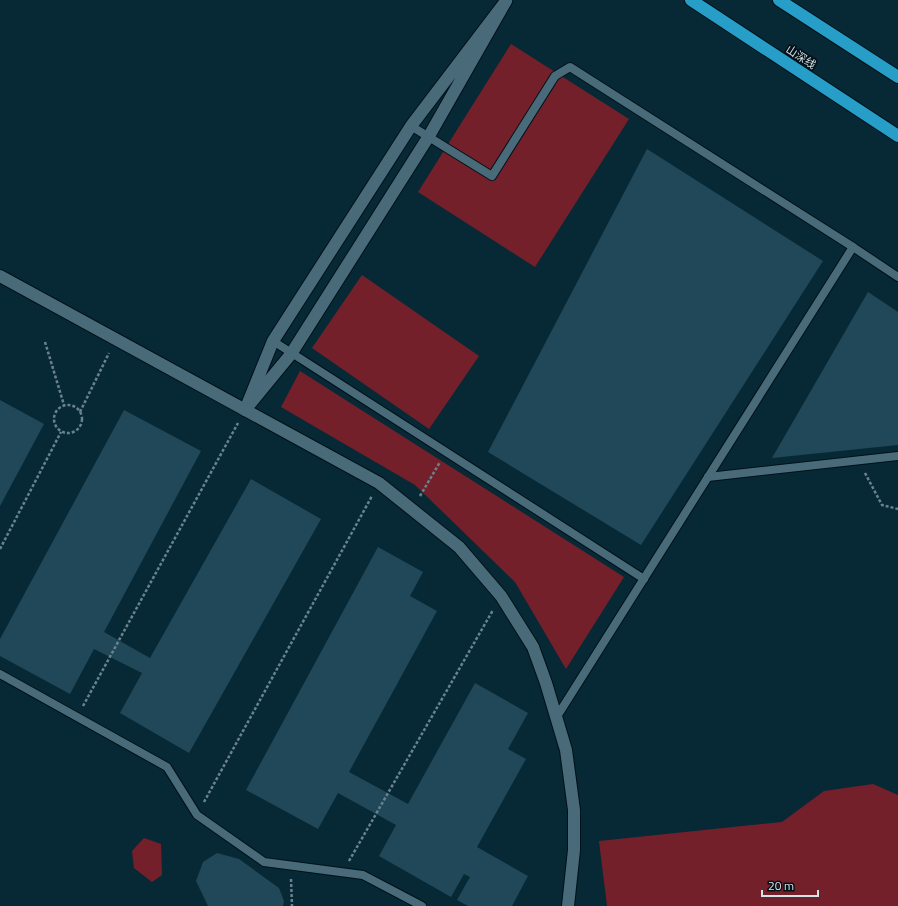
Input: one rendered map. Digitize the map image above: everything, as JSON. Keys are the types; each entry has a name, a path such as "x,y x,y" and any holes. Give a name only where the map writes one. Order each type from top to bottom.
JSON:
{"highway":[{"name":"山深线","path":"691,0 898,136"},
{"path":"779,0 898,77"}],"street":[{"path":"245,410 273,341 411,126 506,1"},
{"path":"245,410 292,354 429,136 506,1"},
{"path":"0,276 379,484 412,508 459,547 501,596 533,647 566,750 574,810 574,850 568,906"}],"lane":[{"path":"411,126 492,176 555,76 570,67 898,277"},
{"path":"556,718 853,247"},
{"path":"273,341 644,580"},
{"path":"708,477 898,456"},
{"path":"0,674 168,767 197,815 264,862 363,875 422,906"}],"path":[{"path":"80,412 116,339"},
{"path":"45,342 64,405"},
{"path":"64,405 74,406 80,412 82,421 78,429 70,433 61,432 55,425 54,415 60,407 64,405"},
{"path":"77,717 245,410"},
{"path":"0,549 61,432"},
{"path":"412,508 447,452"},
{"path":"859,460 882,505 898,509"},
{"path":"197,815 379,484"},
{"path":"343,872 501,596"},
{"path":"290,865 292,906"}],"shaded area":[{"path":"511,44 629,119 535,267 418,192"},
{"path":"362,275 479,356 429,429 312,348"},
{"path":"300,371 624,577 566,669 515,582 415,485 281,407"},
{"path":"873,784 898,795 898,906 607,906 599,841 782,822 824,791"},
{"path":"144,838 161,844 162,875 152,882 134,868 132,851"}],"building":[{"path":"647,149 823,261 641,545 488,452"},
{"path":"868,292 898,312 898,445 772,458"},
{"path":"0,400 44,424 0,506"},
{"path":"124,410 201,451 104,632 150,658 251,479 321,519 189,753 120,713 142,673 94,649 70,694 0,656 0,639"},
{"path":"378,547 423,572 410,596 437,611 349,772 408,804 475,683 528,713 508,749 526,759 477,847 528,876 512,906 468,906 457,900 470,877 464,874 451,897 379,856 396,825 338,793 318,829 246,790"},
{"path":"217,853 239,859 279,888 284,901 283,906 208,906 196,881 203,862"}]}
